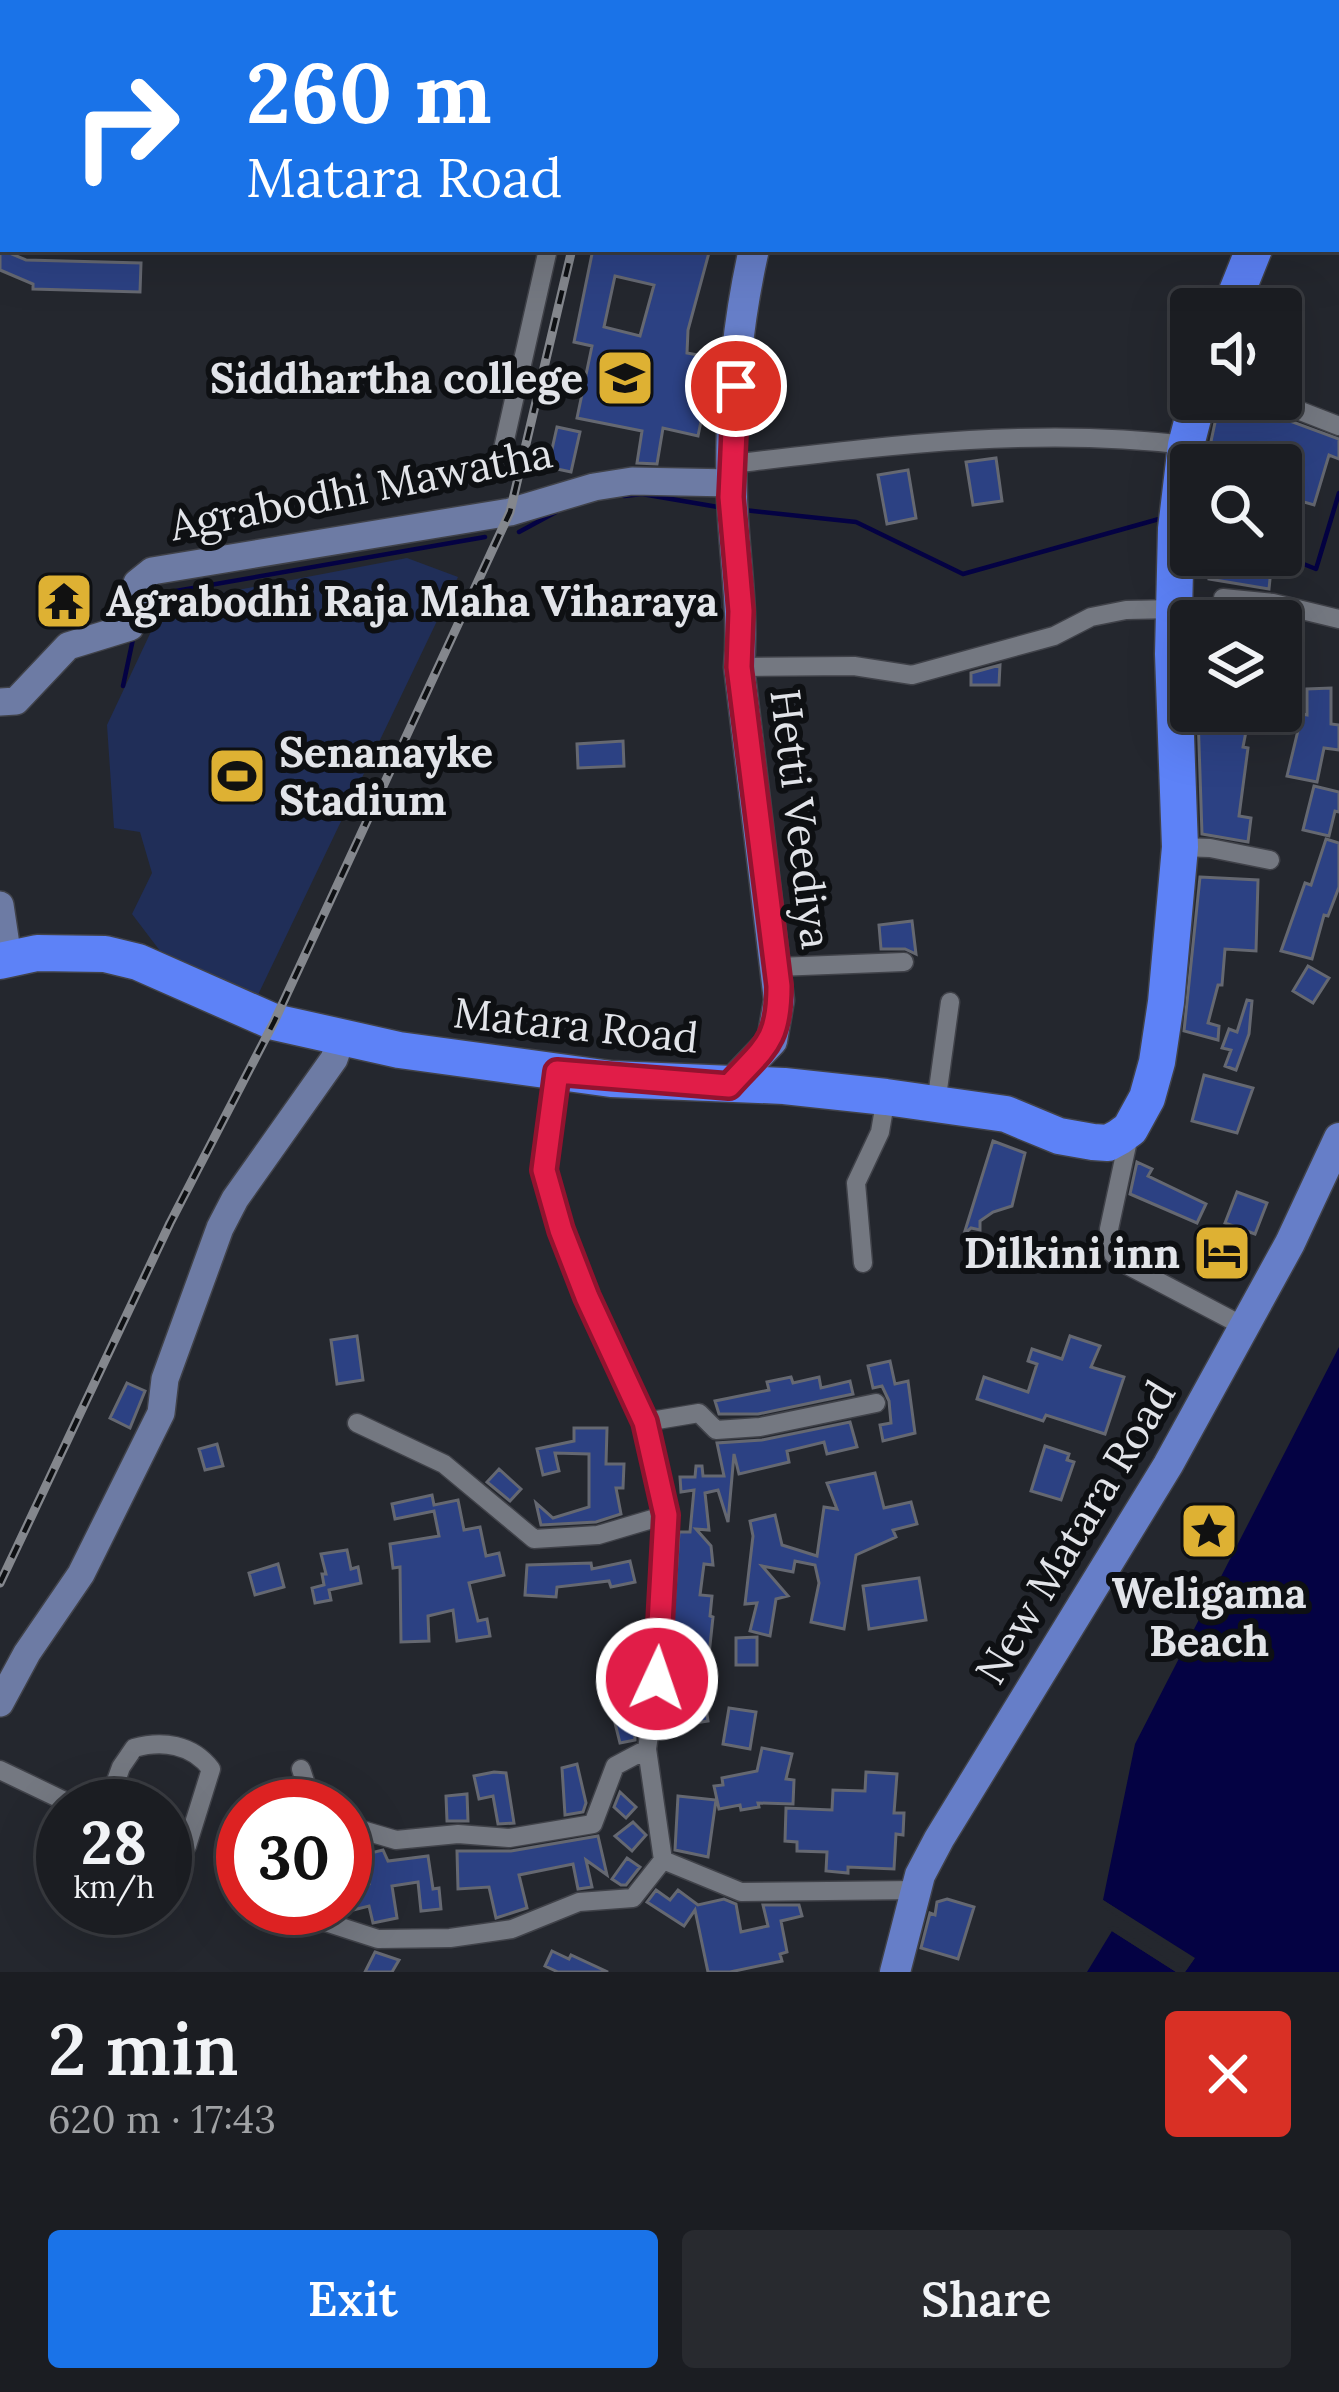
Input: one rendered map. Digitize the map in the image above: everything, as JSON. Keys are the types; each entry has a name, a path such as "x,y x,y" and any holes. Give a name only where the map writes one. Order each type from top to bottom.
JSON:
{"highway":[{"path":"1238,288 1253,252"},
{"path":"1093,1142 1108,1143 1130,1129 1147,1098 1162,1041 1180,847 1177,732"},
{"name":"Matara Road","path":"4,960 71,952 138,962 274,1022 340,1039 557,1072 886,1097 1006,1114 1059,1136 1093,1142"}],"main road":[{"name":"Hetti Veediya","path":"753,252 741,308 732,492 741,611 739,667 777,967 778,1013 772,1041 784,1086"},
{"path":"729,1086 772,1041"},
{"name":"New Matara Road","path":"896,1972 920,1875 1168,1466 1290,1243 1339,1138"}],"street":[{"path":"502,453 547,252"},
{"path":"1302,412 1339,426"},
{"path":"732,492 882,446 1122,437 1172,444"},
{"name":"Agrabodhi Mawatha","path":"0,702 16,700 68,646 130,627 137,583 152,571 510,512 632,481 732,492"},
{"path":"1223,598 1273,603 1339,619"},
{"path":"739,667 854,666 912,675 1054,636 1091,617 1170,609"},
{"path":"1180,847 1270,860"},
{"path":"0,905 4,960"},
{"path":"777,967 904,962"},
{"path":"936,1104 950,1002"},
{"path":"0,1702 81,1574 154,1430 165,1379 220,1228 235,1199 334,1059 340,1039"},
{"path":"366,1935 450,1938 512,1929 579,1902 633,1898 663,1860 647,1749 657,1679 666,1515 645,1422 587,1297 544,1170 557,1072"},
{"path":"863,1263 856,1183 880,1132 886,1097"},
{"path":"1130,1129 1108,1229 1112,1254 1245,1327"},
{"path":"1093,1142 1117,1182"},
{"path":"645,1422 699,1413 716,1430 760,1427 876,1402"},
{"path":"358,1424 444,1464 534,1539 598,1535 666,1515"},
{"path":"117,1779 134,1748 160,1741 202,1758 211,1769 192,1830"},
{"path":"372,1833 396,1840 458,1834 509,1838 593,1824 615,1766 647,1749"},
{"path":"301,1769 304,1779"},
{"path":"0,1770 36,1787"},
{"path":"663,1860 741,1892 916,1890"}],"shaded area":[{"name":"Senanayke Stadium","path":"407,558 458,577 255,1001 173,968 132,914 152,873 140,832 114,828 107,725 164,604"},
{"path":"1339,1347 1339,1972 1185,1972 1194,1959 1103,1900 1135,1744"},
{"path":"1112,1931 1176,1972 1087,1972"}],"pier":[{"path":"1103,1900 1195,1958 1185,1972 1176,1972 1107,1928 1115,1926 1181,1968 1186,1960 1100,1905"}],"building":[{"path":"0,252 26,260 141,263 140,292 33,289 33,284 0,270"},
{"path":"592,252 709,252 688,330 687,353 714,358 698,436 663,428 657,464 637,463 642,431 577,418 592,346 574,342","holes":["615,276 654,285 640,336 604,327"]},
{"path":"1216,420 1287,420 1339,439 1339,459 1329,455 1314,505 1302,502 1302,444 1210,444"},
{"path":"557,427 580,432 571,472 548,467"},
{"path":"996,458 1002,501 973,505 966,462"},
{"path":"908,470 916,518 887,524 878,475"},
{"path":"1209,576 1270,576 1269,589"},
{"path":"1000,665 999,685 971,685 971,673"},
{"path":"1331,688 1331,724 1339,725 1339,750 1324,748 1317,782 1287,776 1298,732 1302,732 1302,714 1307,715 1307,689"},
{"path":"1199,732 1246,732 1239,816 1251,818 1248,842 1202,834"},
{"path":"623,741 624,766 578,768 577,744"},
{"path":"1314,786 1339,792 1339,812 1335,811 1329,836 1303,830"},
{"path":"1326,839 1339,843 1339,887 1328,916 1324,915 1312,959 1281,951"},
{"path":"1200,877 1258,880 1256,951 1225,949 1222,985 1218,985 1208,1023 1219,1026 1218,1040 1184,1031"},
{"path":"912,921 916,954 881,949 879,925"},
{"path":"1308,966 1329,978 1313,1003 1293,991"},
{"path":"1247,1000 1252,1001 1249,1034 1236,1070 1225,1066 1231,1050 1222,1048 1229,1029 1237,1032"},
{"path":"1204,1075 1253,1088 1237,1133 1192,1121"},
{"path":"993,1141 1025,1153 1012,1206 980,1221 980,1230 971,1228 964,1234"},
{"path":"1137,1162 1152,1169 1148,1176 1206,1204 1197,1223 1130,1194"},
{"path":"1237,1192 1267,1203 1255,1234 1225,1223"},
{"path":"357,1336 363,1380 337,1384 331,1340"},
{"path":"1070,1336 1100,1346 1091,1367 1124,1377 1105,1434 1046,1415 1043,1421 977,1399 984,1377 1028,1392 1037,1364 1028,1361 1032,1349 1062,1359"},
{"path":"890,1361 895,1384 908,1381 915,1433 883,1441 880,1425 891,1423 889,1401 882,1386 873,1388 868,1366"},
{"path":"791,1377 793,1383 819,1377 821,1388 850,1381 853,1394 758,1414 719,1414 715,1401 769,1390 767,1382"},
{"path":"127,1383 145,1391 130,1428 110,1418"},
{"path":"850,1422 857,1447 827,1454 824,1442 787,1451 789,1462 739,1474 734,1454 728,1522 718,1490 705,1493 709,1530 696,1529 711,1546 713,1565 704,1564 700,1595 712,1596 713,1617 708,1664 691,1662 708,1721 682,1725 678,1697 668,1698 679,1532 690,1532 694,1490 681,1492 680,1477 695,1477 696,1466 702,1466 703,1476 724,1476 717,1443 762,1440"},
{"path":"574,1428 607,1428 606,1464 624,1464 623,1488 616,1488 621,1514 596,1522 541,1525 536,1503 553,1518 589,1507 589,1454 555,1453 559,1471 543,1475 537,1449 574,1441"},
{"path":"217,1444 223,1466 205,1470 199,1449"},
{"path":"1045,1446 1069,1454 1067,1460 1074,1462 1061,1500 1031,1491"},
{"path":"499,1469 521,1489 510,1501 487,1482"},
{"path":"875,1473 884,1508 911,1502 917,1524 893,1530 896,1537 856,1555 844,1629 811,1622 819,1583 815,1565 795,1561 793,1572 762,1566 788,1596 776,1599 770,1636 750,1631 757,1603 745,1604 753,1536 750,1521 775,1515 782,1545 817,1556 824,1507 837,1509 827,1483"},
{"path":"432,1495 434,1505 458,1500 464,1530 480,1527 486,1556 499,1553 504,1575 469,1583 478,1621 487,1619 490,1636 457,1641 453,1610 428,1616 429,1641 401,1642 400,1567 393,1568 390,1544 439,1536 434,1511 395,1519 392,1504"},
{"path":"347,1550 351,1569 358,1567 361,1583 329,1590 331,1600 315,1603 312,1588 324,1585 322,1574 326,1574 321,1554"},
{"path":"630,1561 635,1582 557,1587 556,1597 525,1595 527,1565 591,1563 592,1569"},
{"path":"278,1564 284,1587 255,1595 249,1573"},
{"path":"919,1578 926,1620 869,1629 863,1586"},
{"path":"757,1637 757,1665 736,1665 736,1638"},
{"path":"729,1708 756,1712 750,1749 723,1744"},
{"path":"634,1710 635,1740 620,1743 613,1715"},
{"path":"762,1748 792,1754 786,1779 794,1780 793,1804 719,1809 714,1786 723,1785 722,1778 757,1771"},
{"path":"577,1764 586,1803 583,1812 565,1815 562,1768"},
{"path":"866,1772 897,1774 894,1813 904,1813 903,1835 896,1834 894,1869 826,1871 827,1852 797,1851 797,1842 785,1841 786,1808 832,1810 833,1790 865,1791"},
{"path":"506,1773 514,1823 498,1824 493,1796 479,1799 474,1776"},
{"path":"620,1792 636,1807 626,1818 614,1807"},
{"path":"467,1794 468,1821 447,1821 446,1796"},
{"path":"678,1796 716,1800 708,1857 675,1850"},
{"path":"633,1822 646,1835 632,1851 615,1836"},
{"path":"598,1836 607,1875 586,1860 592,1887 578,1889 573,1864 519,1875 527,1908 496,1918 489,1887 458,1889 457,1851 511,1851"},
{"path":"383,1850 388,1861 428,1856 441,1909 421,1911 418,1882 392,1886 397,1918 373,1923 372,1853"},
{"path":"627,1858 640,1867 621,1885 612,1879"},
{"path":"656,1890 670,1900 678,1890 698,1905 724,1899 736,1904 741,1932 768,1926 763,1905 799,1905 802,1916 781,1921 787,1952 780,1954 782,1961 708,1972 695,1910 684,1926 647,1902"},
{"path":"947,1899 974,1907 958,1959 921,1948 930,1913 935,1915 937,1902"},
{"path":"552,1951 608,1972 558,1972 545,1966"},
{"path":"375,1952 399,1960 392,1972 365,1972"}],"waterway":[{"path":"1302,563 1316,569 1339,493"},
{"path":"624,496 642,494 718,507"},
{"path":"744,510 856,522 963,574 1159,519"},
{"path":"519,532 556,512"},
{"path":"147,596 485,537"},
{"path":"123,686 133,639"}],"railway":[{"path":"0,1583 170,1223 274,1022 510,512 571,252"}],"place":[{"name":"Siddhartha college","path":"625,378"},
{"name":"Agrabodhi Raja Maha Viharaya","path":"64,601"},
{"name":"Senanayke Stadium","path":"237,776"},
{"name":"Dilkini inn","path":"1222,1253"},
{"name":"Weligama Beach","path":"1209,1531"}],"route":[{"path":"657,1679 666,1515 645,1422 587,1297 544,1170 557,1072 729,1086 772,1041 776,1028 779,986 739,667 741,611 731,497 736,386"}]}
